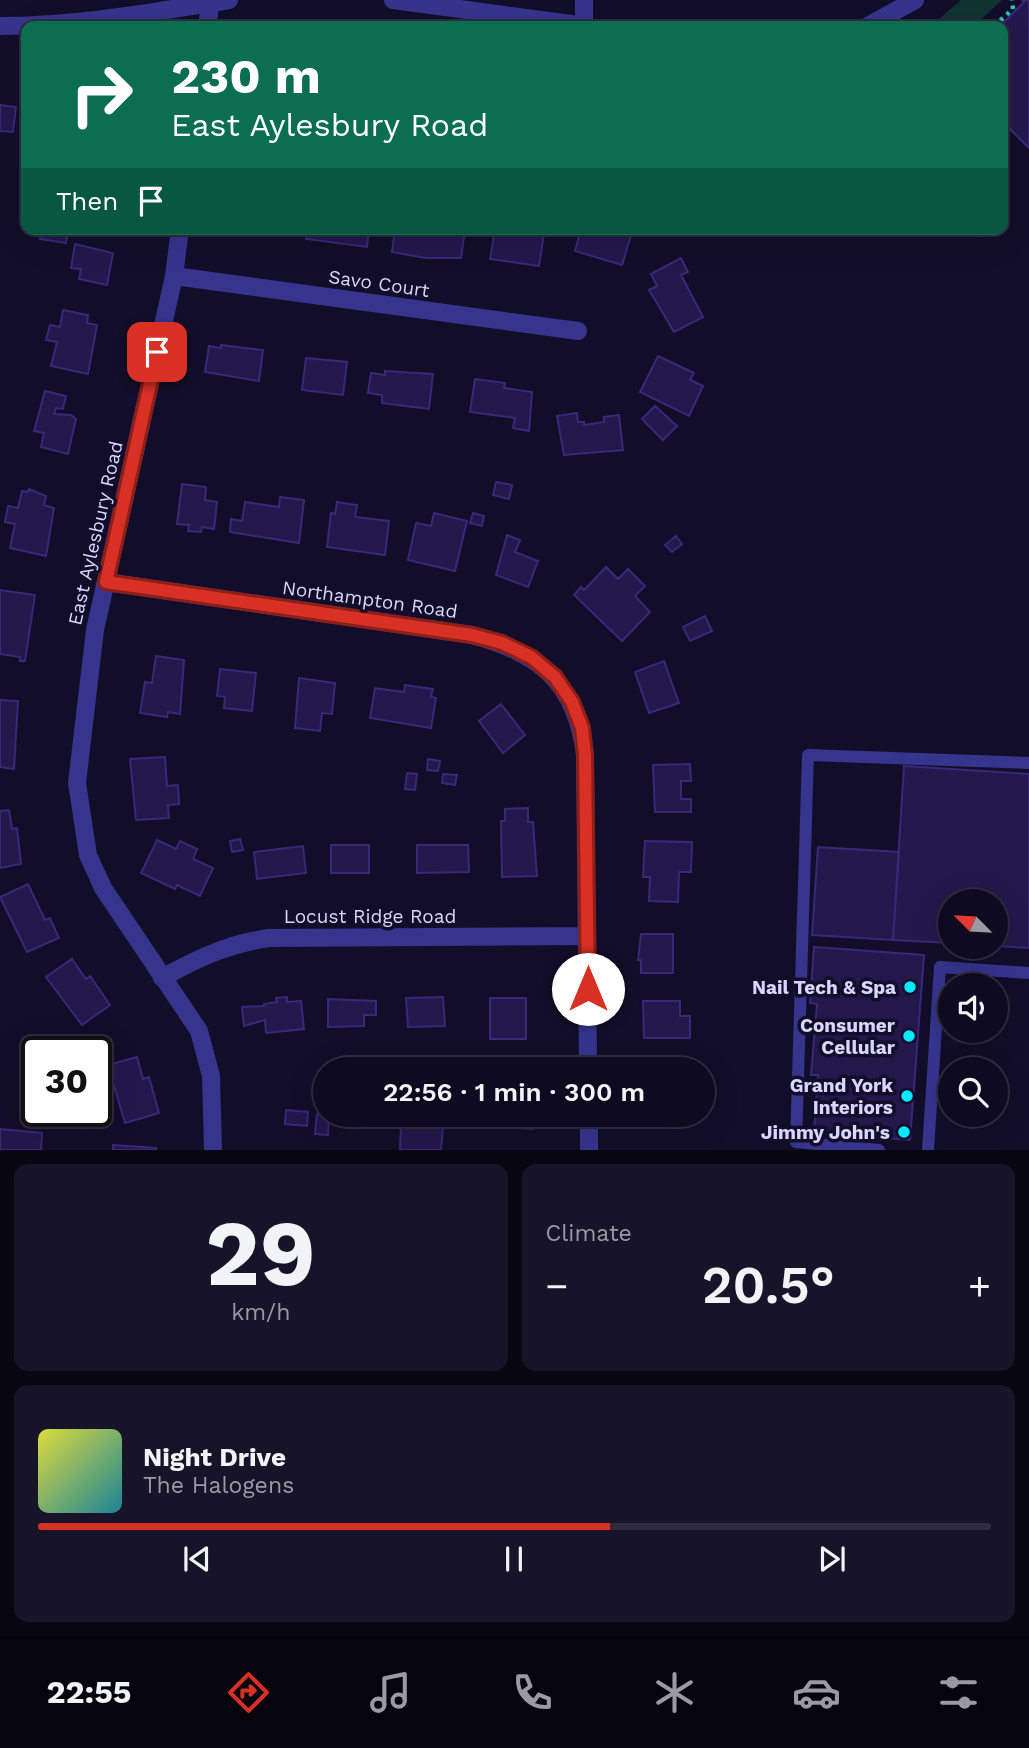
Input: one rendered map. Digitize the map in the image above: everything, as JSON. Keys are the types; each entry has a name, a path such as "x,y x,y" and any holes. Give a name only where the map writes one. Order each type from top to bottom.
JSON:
{"street":[{"path":"95,21 229,0"},
{"path":"393,0 548,21"},
{"path":"584,0 585,21"},
{"path":"877,21 915,0"},
{"path":"208,21 211,1"},
{"path":"0,26 21,26"},
{"name":"East Aylesbury Road","path":"179,235 174,276 94,630 79,741 77,783 88,855 103,888 162,978 188,1012 208,1055 213,1150"},
{"name":"Savo Court","path":"174,276 578,331"},
{"name":"Northampton Road","path":"106,582 472,635 502,643 531,657 555,677 572,702 582,728 585,755 588,1057"},
{"name":"Locust Ridge Road","path":"162,978 204,954 236,943 269,938 587,936"},
{"path":"589,1127 589,1150"}],"lane":[{"path":"880,1150 796,1146 808,755 1029,764"},
{"path":"928,1150 940,967 1029,973"}],"path":[{"path":"999,21 1013,9 1013,0"}],"green space":[{"path":"961,0 1002,0 979,21 937,21"}],"building":[{"path":"1022,0 1029,0 1029,148 1008,127 1008,21 1005,21 1024,2"},
{"path":"0,105 16,107 13,132 0,131"},
{"path":"41,235 67,235 66,243 40,239"},
{"path":"307,235 368,235 367,247 306,239"},
{"path":"394,235 464,235 461,258 426,258 392,252"},
{"path":"494,235 544,235 539,266 490,259"},
{"path":"579,235 631,235 622,265 575,251"},
{"path":"75,244 113,253 107,285 79,279 81,269 71,268"},
{"path":"681,258 688,272 681,275 703,317 674,332 649,290 657,286 651,274"},
{"path":"63,310 88,315 87,323 97,325 88,374 51,366 57,342 46,340 50,325 60,327"},
{"path":"221,345 263,350 259,381 205,372 209,346 221,348"},
{"path":"658,356 694,373 690,380 703,386 689,416 640,392"},
{"path":"306,358 347,362 343,395 302,390"},
{"path":"385,371 433,374 429,409 382,403 382,395 368,393 371,373 385,375"},
{"path":"475,379 505,383 504,388 532,392 529,431 513,428 515,418 470,412"},
{"path":"45,391 66,396 63,409 56,408 54,414 71,415 76,419 68,454 41,447 44,433 34,431"},
{"path":"655,406 677,426 663,440 642,419"},
{"path":"577,413 578,422 584,422 584,425 604,422 604,417 619,415 623,450 564,455 557,416"},
{"path":"496,482 512,485 509,499 493,495"},
{"path":"182,484 206,487 205,500 217,502 214,529 202,527 201,532 188,531 189,525 177,524"},
{"path":"29,489 46,496 44,505 54,508 46,556 10,548 15,524 5,522 8,506 18,508 22,491 28,492"},
{"path":"280,497 304,500 299,543 230,532 231,519 242,521 245,502 279,507"},
{"path":"337,502 357,505 355,517 389,521 385,555 327,547 331,513 335,514"},
{"path":"434,513 467,521 455,571 408,560 416,523 431,526"},
{"path":"473,513 484,516 482,526 470,523"},
{"path":"507,535 520,540 515,552 538,561 528,587 496,575"},
{"path":"676,536 682,544 672,552 665,545"},
{"path":"606,567 618,579 628,569 645,586 635,596 650,612 622,641 574,595 581,587 584,590"},
{"path":"0,590 35,595 25,661 20,661 20,657 0,654"},
{"path":"705,616 712,631 690,641 683,627"},
{"path":"156,656 184,660 180,714 168,712 167,717 140,713 145,682 152,683"},
{"path":"664,661 679,703 649,713 635,672"},
{"path":"220,669 256,673 252,711 224,708 225,697 217,696"},
{"path":"299,678 335,683 332,714 322,713 320,731 295,728"},
{"path":"405,685 433,689 431,697 436,698 431,728 370,718 375,688 404,692"},
{"path":"0,700 18,701 14,769 0,767"},
{"path":"501,704 525,735 503,753 479,721"},
{"path":"165,757 167,786 178,785 179,804 168,805 169,818 136,820 130,759"},
{"path":"428,759 440,761 438,771 427,770"},
{"path":"690,764 691,781 681,781 681,799 691,799 691,812 655,812 653,765"},
{"path":"904,766 1029,774 1029,948 1008,947 1008,889 938,889 938,942 893,940"},
{"path":"407,773 417,774 415,790 405,789"},
{"path":"443,774 457,775 455,785 442,783"},
{"path":"528,808 528,822 533,822 537,876 502,877 501,821 505,821 505,809"},
{"path":"9,810 12,829 17,828 21,864 0,868 0,811"},
{"path":"240,839 243,850 232,852 230,841"},
{"path":"157,840 176,849 180,841 197,849 193,859 213,868 200,896 177,885 175,889 141,873"},
{"path":"645,841 692,842 691,872 679,872 678,902 649,901 650,877 643,877"},
{"path":"331,845 369,845 369,873 331,873"},
{"path":"417,845 468,845 469,872 417,873"},
{"path":"303,846 306,873 257,879 254,852"},
{"path":"818,847 899,852 893,940 812,935"},
{"path":"28,884 45,920 50,918 59,938 27,952 0,897"},
{"path":"641,934 673,934 673,973 641,973 641,960 638,960"},
{"path":"814,947 924,955 910,1140 814,1133 818,1075 811,1075 817,1004 810,1003"},
{"path":"72,959 86,979 90,976 110,1005 82,1025 46,977"},
{"path":"287,997 287,1002 301,1001 304,1029 266,1033 265,1020 244,1026 242,1007 264,1006 277,1002 276,998"},
{"path":"443,997 445,1026 408,1027 406,998"},
{"path":"490,998 526,998 526,1039 490,1039"},
{"path":"328,999 376,1001 376,1015 364,1015 364,1026 328,1027"},
{"path":"643,1001 680,1001 680,1016 690,1016 690,1038 644,1038"},
{"path":"137,1057 143,1079 149,1077 159,1113 125,1123 112,1079 112,1064"},
{"path":"286,1110 308,1112 307,1126 285,1124"},
{"path":"316,1127 328,1127 328,1135 315,1134"},
{"path":"401,1127 443,1127 441,1150 400,1150"},
{"path":"0,1129 42,1133 41,1150 0,1150"},
{"path":"113,1145 156,1148 156,1150 113,1150"}],"place":[{"name":"Nail Tech & Spa","path":"910,987"},
{"name":"Consumer Cellular","path":"909,1036"},
{"name":"Grand York Interiors","path":"907,1096"},
{"name":"Jimmy John's","path":"904,1132"}],"route":[{"path":"157,352 106,582 472,635 502,643 531,657 555,677 572,702 582,728 585,755 588,989"}]}
